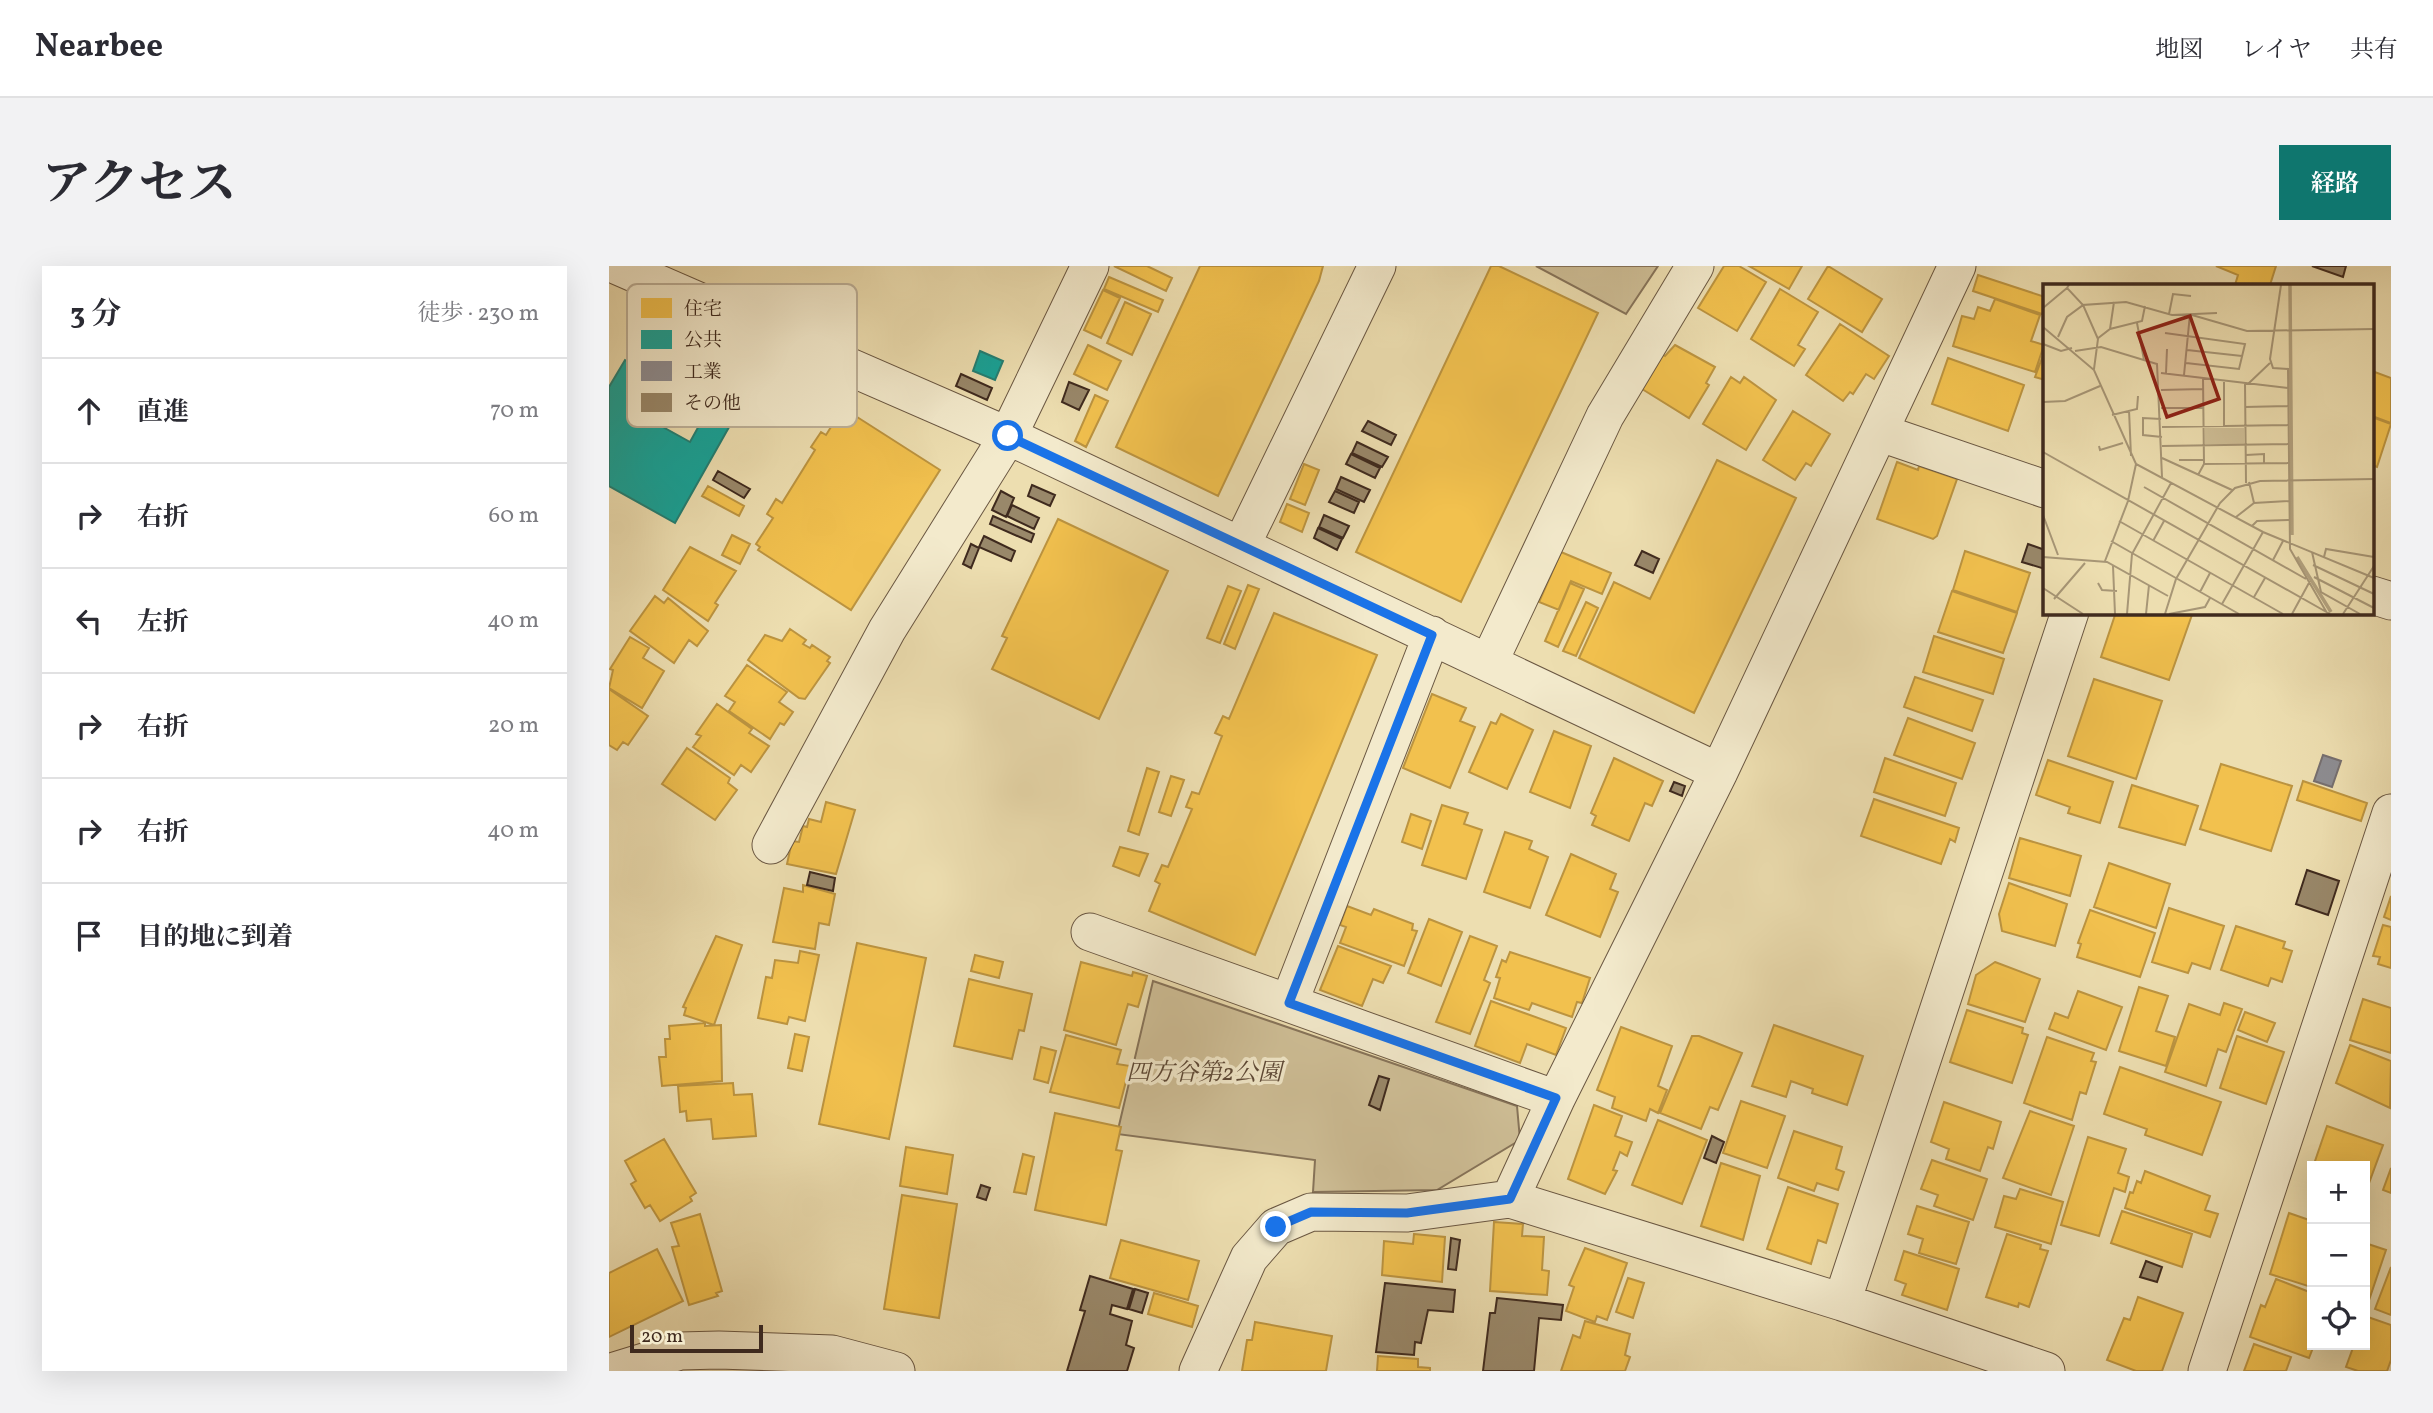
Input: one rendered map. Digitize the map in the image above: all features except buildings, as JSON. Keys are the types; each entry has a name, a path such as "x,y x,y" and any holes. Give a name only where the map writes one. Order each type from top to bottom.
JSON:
{"street":[{"path":"618,266 659,284"},
{"path":"771,845 887,630 1008,436 1090,266"},
{"path":"1242,544 1377,266"},
{"path":"1489,663 1605,416 1695,266"},
{"path":"1510,1199 1556,1098 1719,772 1881,433 1957,266"},
{"path":"857,370 1008,436 1242,544 1719,772"},
{"path":"1881,433 2043,488"},
{"path":"2373,595 2391,601"},
{"path":"1842,1302 2069,614"},
{"path":"1289,1003 1432,635"},
{"path":"2207,1371 2391,813"},
{"path":"1090,932 1556,1098"},
{"path":"1198,1371 1249,1258 1276,1227 1311,1212 1407,1213 1510,1199 1842,1302 2046,1371"},
{"path":"615,1371 680,1351 719,1350 832,1354 896,1371"}],"green space":[{"path":"1536,266 1658,266 1626,314"},
{"name":"四方谷第2公園","path":"1153,981 1517,1106 1520,1140 1437,1190 1313,1192 1315,1160 1117,1134"}],"route":[{"path":"1008,436 1432,635 1289,1003 1556,1098 1510,1199 1407,1213 1311,1212 1276,1227"}]}
